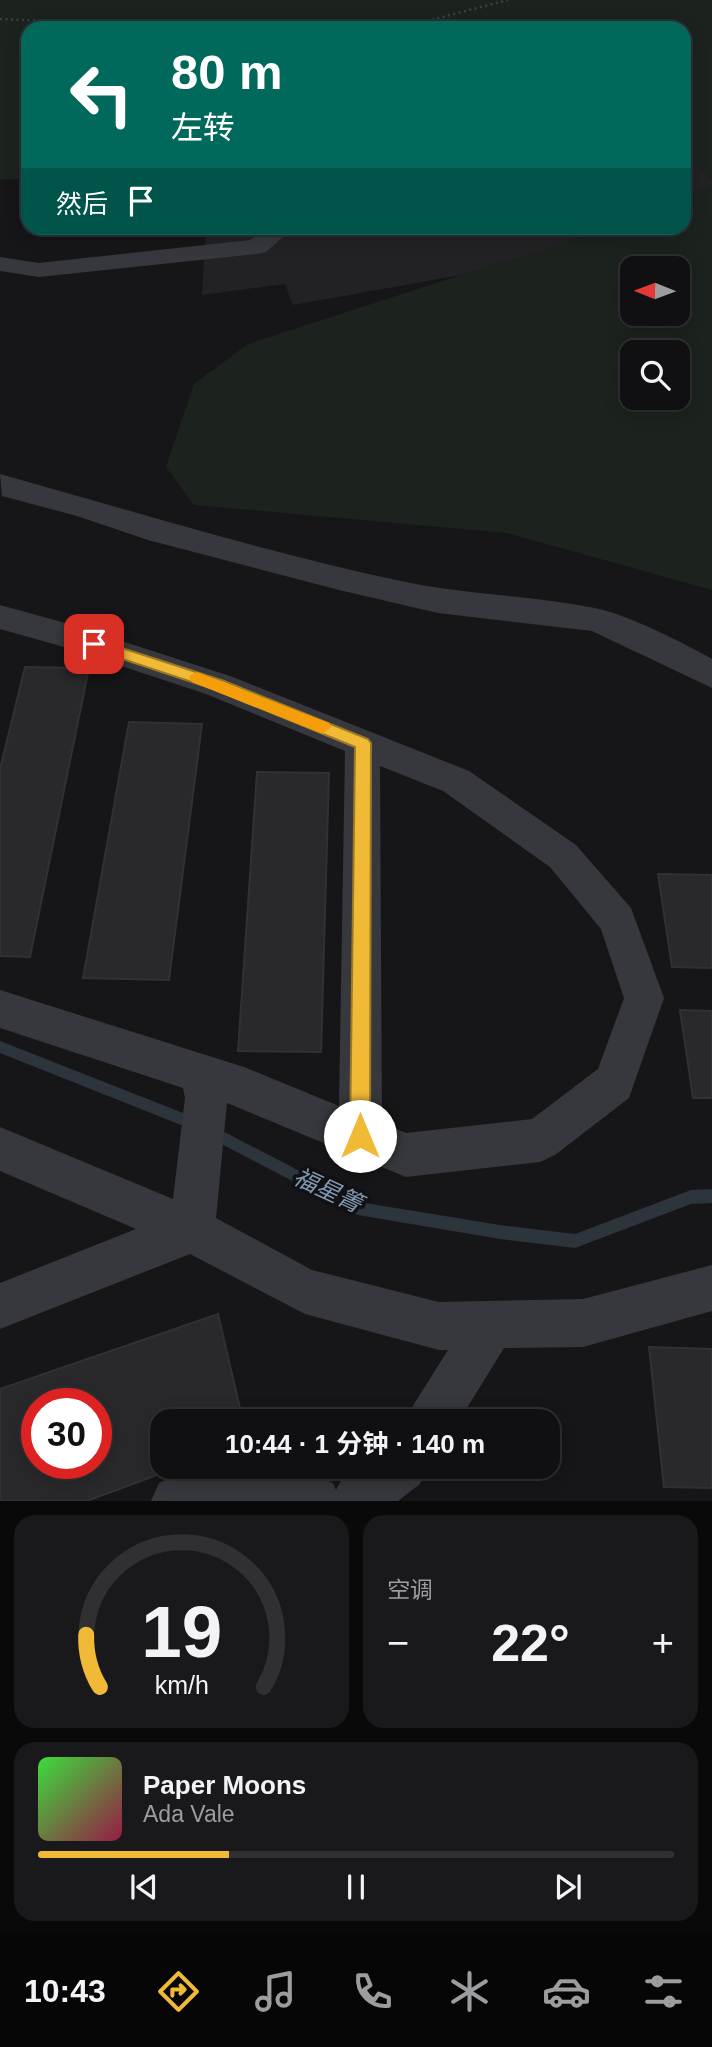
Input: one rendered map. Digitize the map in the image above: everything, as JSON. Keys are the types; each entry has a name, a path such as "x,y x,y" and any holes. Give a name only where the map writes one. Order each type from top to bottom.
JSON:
{"street":[{"path":"0,264 40,270 257,247 272,235"},
{"path":"0,484 148,529 339,579 438,601 597,620 681,657 712,675"},
{"path":"0,617 69,636 218,685 456,781 563,856 617,920 644,999 614,1083 540,1140 406,1155 244,1088 203,1086 0,1009"},
{"path":"360,1136 363,743"},
{"path":"192,1230 200,1158 203,1086"},
{"path":"0,1149 192,1230 305,1291 439,1326 583,1323 712,1287"},
{"path":"0,1306 192,1230"},
{"path":"438,1409 491,1325"},
{"path":"356,1501 385,1479"},
{"path":"177,1501 259,1490 316,1501"}],"path":[{"path":"427,21 508,0"},
{"path":"0,19 45,21"}],"shaded area":[{"path":"0,0 712,0 712,179 691,160 691,21 21,21 21,179 0,179"},
{"path":"691,160 712,179 712,185 691,193"},
{"path":"712,185 712,590 507,533 194,505 166,467 194,384 248,344 544,251 586,235 691,235 691,193"},
{"path":"206,235 586,235 544,251 461,275 293,305 285,284 202,295"}],"building":[{"path":"25,667 89,668 30,957 0,956 0,769"},
{"path":"129,722 202,724 169,980 83,978"},
{"path":"257,772 329,773 321,1052 238,1051"},
{"path":"658,874 712,875 712,968 672,967"},
{"path":"680,1010 712,1011 712,1098 693,1098"},
{"path":"218,1314 240,1409 150,1409 150,1478 87,1501 0,1501 0,1389"},
{"path":"649,1347 712,1349 712,1488 664,1487"}],"waterway":[{"name":"福星箐","path":"0,1047 196,1125"},
{"name":"福星箐","path":"211,1131 358,1208 500,1232 575,1241 691,1197 712,1196"}],"slow traffic":[{"path":"197,678 323,727"}],"route":[{"path":"94,644 218,685 363,743 360,1136"}]}
